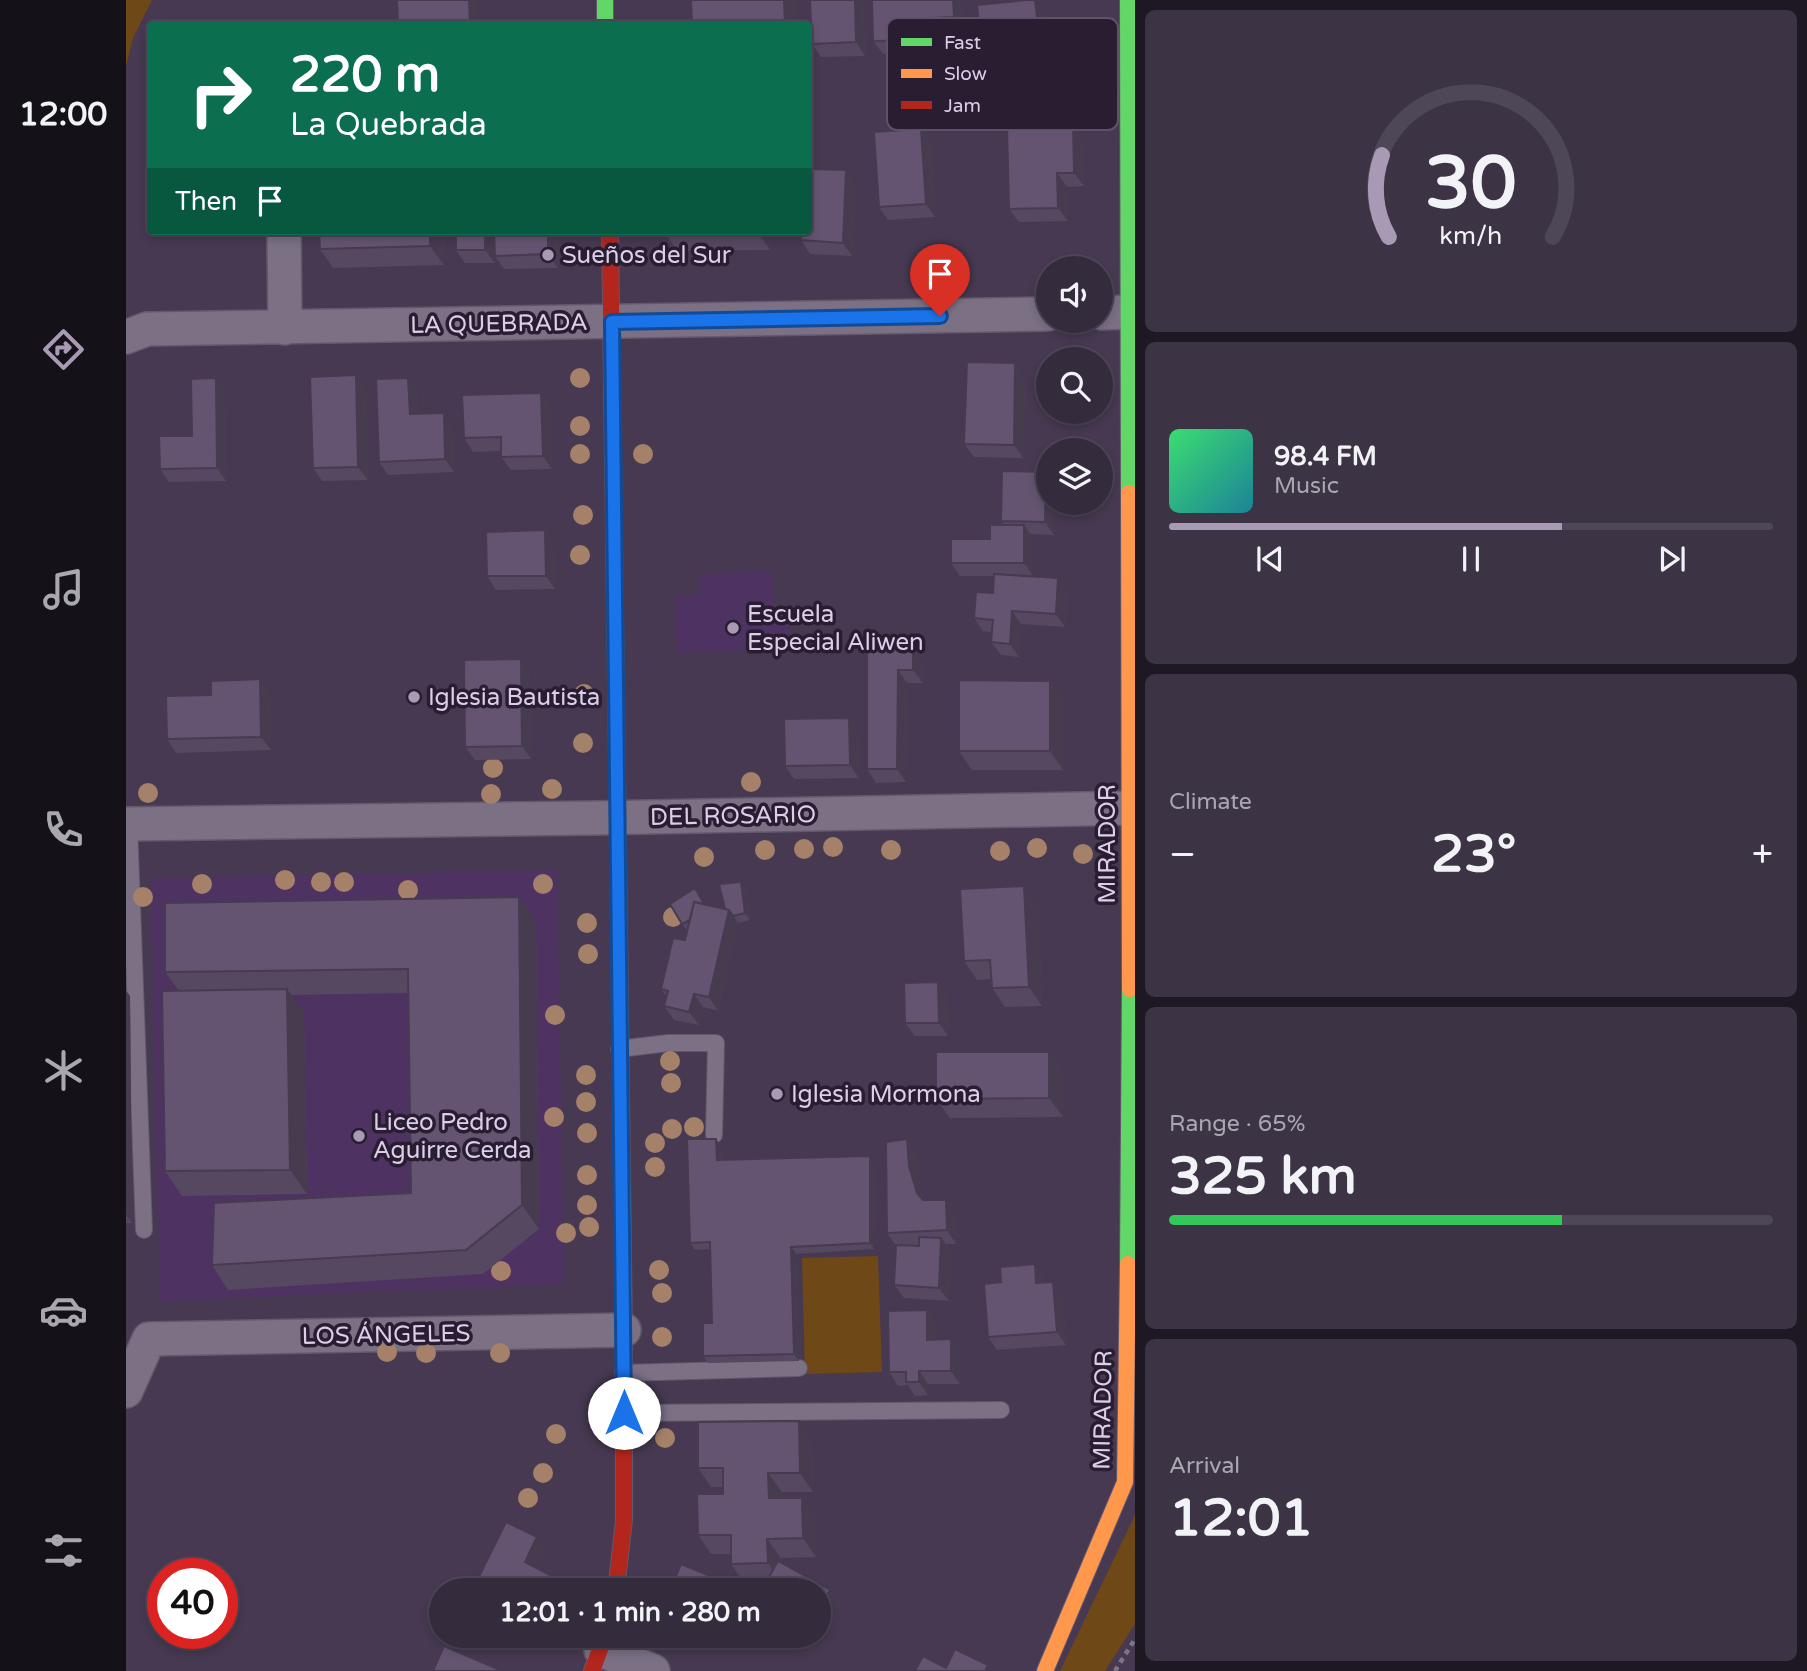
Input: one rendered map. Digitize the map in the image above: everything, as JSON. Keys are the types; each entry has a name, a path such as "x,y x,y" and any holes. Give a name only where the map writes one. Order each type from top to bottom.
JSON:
{"street":[{"path":"605,0 605,21"},
{"name":"MIRADOR","path":"1045,1671 1125,1482 1130,808 1115,312 1132,250 1130,9"},
{"path":"284,235 285,328"},
{"path":"610,235 624,1330 624,1520 617,1578"},
{"name":"LA QUEBRADA","path":"126,337 147,329 1036,314"},
{"name":"DEL ROSARIO","path":"127,824 1130,808"},
{"name":"LOS ÁNGELES","path":"126,1391 149,1339 624,1330"},
{"path":"600,1653 653,1671"}],"lane":[{"path":"127,824 144,1230"},
{"path":"619,1049 668,1043 716,1043 714,1135"},
{"path":"623,1373 799,1368"},
{"path":"624,1413 1001,1410"}],"path":[{"path":"1115,1671 1135,1639"}],"shaded area":[{"path":"126,0 152,0 133,38 126,66"},
{"name":"Escuela Especial Aliwen","path":"772,571 773,608 789,608 790,648 677,653 675,596 700,594 700,574"},
{"name":"Liceo Pedro Aguirre Cerda","path":"557,870 564,1284 160,1301 151,878"},
{"path":"878,1256 882,1372 805,1374 802,1258"},
{"path":"1135,1515 1135,1624 1105,1671 1060,1671"}],"building":[{"path":"397,0 469,0 470,21 398,21"},
{"path":"691,0 784,0 785,21 692,21"},
{"path":"810,0 855,0 856,42 812,44"},
{"path":"872,0 953,0 954,17 887,18 887,41 873,41"},
{"path":"1035,0 1037,18 978,18 977,5"},
{"path":"921,130 926,204 879,207 874,132"},
{"path":"1007,130 1073,130 1074,173 1057,173 1058,208 1009,209"},
{"path":"812,169 846,170 843,243 801,240 801,235 812,235"},
{"path":"319,235 430,235 430,246 320,249"},
{"path":"456,235 485,235 485,250 456,250"},
{"path":"494,235 548,235 548,254 495,256"},
{"path":"967,362 1015,363 1014,445 964,444"},
{"path":"356,375 358,467 313,468 310,377"},
{"path":"216,378 217,468 160,469 159,436 192,436 191,379"},
{"path":"408,378 410,414 444,413 445,459 379,462 376,379"},
{"path":"541,393 543,456 501,457 501,437 464,438 462,395"},
{"path":"1002,471 1036,472 1036,515 1045,515 1045,522 1001,521"},
{"path":"990,525 1024,525 1024,563 951,563 951,539 990,539"},
{"path":"545,530 546,576 487,576 486,532"},
{"path":"994,574 1058,578 1056,614 1012,611 1010,644 991,642 993,620 974,618 976,592 993,593"},
{"path":"867,643 913,643 913,670 898,670 897,769 867,769"},
{"path":"521,659 522,746 465,747 464,660"},
{"path":"260,679 261,737 167,739 166,696 211,695 211,681"},
{"path":"959,680 1050,681 1050,751 959,751"},
{"path":"849,718 850,765 785,766 784,719"},
{"path":"741,882 745,913 733,916 725,909 719,884"},
{"path":"1024,886 1029,987 992,988 990,960 964,961 960,889"},
{"path":"695,888 704,904 694,902 690,920 682,924 670,904"},
{"path":"519,897 522,1205 466,1250 212,1265 214,1203 411,1193 408,969 165,972 165,903"},
{"path":"694,902 729,910 709,997 694,994 689,1012 664,1006 668,991 661,989 673,938 685,940"},
{"path":"938,982 939,1023 905,1023 904,983"},
{"path":"287,989 290,1170 165,1171 162,991"},
{"path":"936,1052 1049,1052 1049,1098 936,1099"},
{"path":"687,1139 716,1139 717,1160 870,1156 870,1243 791,1247 794,1354 703,1356 703,1323 712,1323 710,1242 690,1243"},
{"path":"907,1139 909,1166 917,1193 923,1200 946,1200 947,1230 887,1233 886,1142"},
{"path":"919,1237 941,1238 939,1288 894,1285 896,1245 919,1246"},
{"path":"1035,1264 1036,1283 1053,1282 1057,1332 988,1337 984,1284 1001,1282 1000,1267"},
{"path":"927,1310 927,1340 951,1339 951,1371 919,1371 919,1382 906,1382 906,1372 889,1372 888,1311"},
{"path":"799,1421 800,1473 768,1473 769,1498 802,1498 803,1538 767,1539 768,1563 731,1564 731,1535 698,1535 697,1494 723,1494 723,1468 698,1468 698,1422"},
{"path":"506,1522 537,1537 525,1562 552,1576 551,1578 478,1578"},
{"path":"778,1561 808,1578 768,1578"},
{"path":"681,1564 715,1578 675,1578"},
{"path":"443,1648 500,1670 499,1671 433,1671"},
{"path":"955,1649 988,1665 985,1671 915,1671 923,1656 946,1668"}],"traffic: fast":[{"path":"605,0 605,21"},
{"path":"1128,0 1129,493"},
{"path":"617,763 624,1339"},
{"path":"1128,1264 1130,989"}],"traffic: slow":[{"path":"1129,493 1130,989"},
{"path":"1045,1671 1125,1482 1128,1264"}],"traffic: jam":[{"path":"610,235 617,763"},
{"path":"617,1578 624,1520 624,1339"},
{"path":"592,1671 601,1648"}],"place":[{"name":"Sueños del Sur","path":"548,255"},
{"name":"Escuela Especial Aliwen","path":"733,628"},
{"name":"Iglesia Bautista","path":"414,697"},
{"name":"Iglesia Mormona","path":"777,1094"},
{"name":"Liceo Pedro Aguirre Cerda","path":"359,1136"}],"route":[{"path":"624,1413 612,322 940,316"}]}
